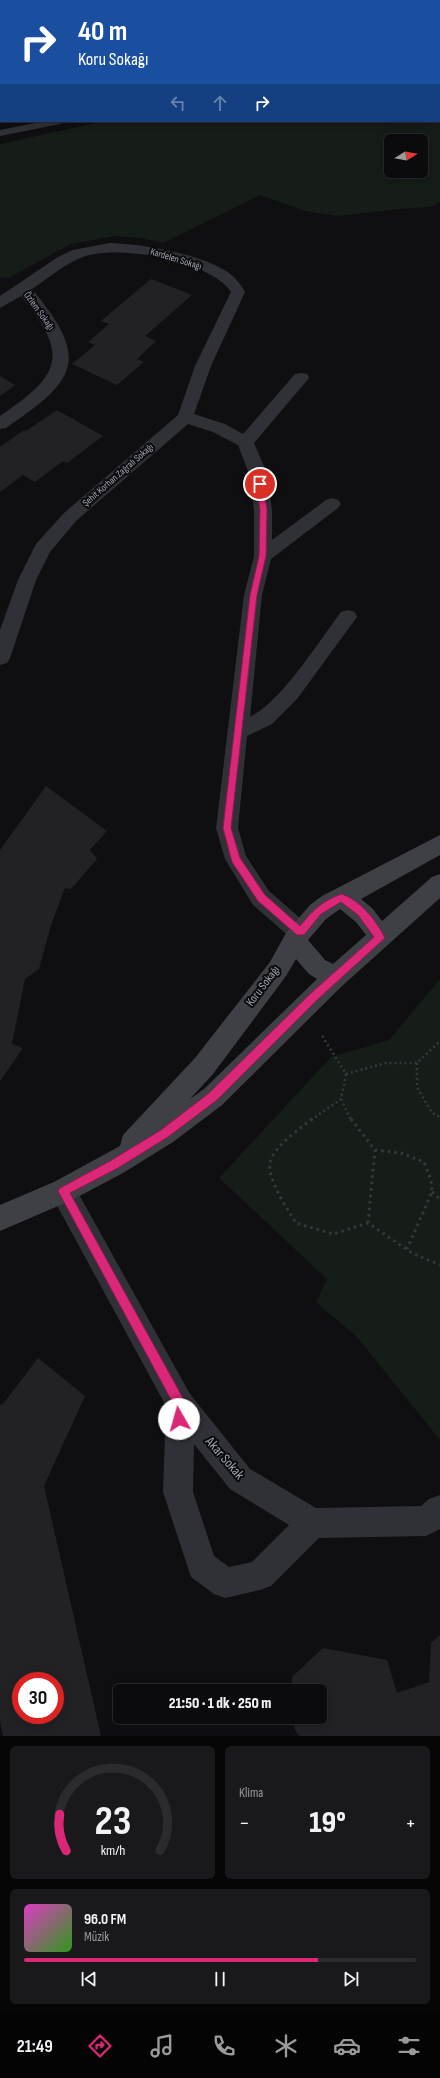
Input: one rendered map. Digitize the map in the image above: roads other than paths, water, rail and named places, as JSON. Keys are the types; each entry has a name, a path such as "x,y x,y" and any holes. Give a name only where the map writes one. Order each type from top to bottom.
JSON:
{"street":[{"name":"Kardelen Sokağı","path":"0,303 63,260 90,250 122,247 152,250 194,263 224,275 234,283 238,292 202,366 185,417"},
{"name":"Özlem Sokağı","path":"0,424 35,400 57,377 62,360 58,336 23,288"},
{"path":"245,442 301,378"},
{"path":"185,417 219,428 245,442 258,471 264,510 263,556 254,595 239,731 231,783 227,828 236,859 261,898 297,936 317,967 334,978"},
{"name":"Şehit Korhan Zağralı Sokağı","path":"0,658 27,580 42,549 70,517 185,417"},
{"path":"263,556 332,504"},
{"path":"239,731 265,718 290,694 348,617"},
{"name":"Koru Sokağı","path":"114,1164 204,1066 278,969 297,936 318,912 330,903 377,880 440,844"},
{"name":"Koru Sokağı","path":"0,1218 63,1191 114,1164 164,1133 213,1097 313,997 440,884"},
{"path":"342,898 362,912 374,926 380,938"},
{"name":"Akar Sokak","path":"63,1191 180,1404 240,1479 313,1523"},
{"path":"180,1404 178,1492 202,1566 225,1583 260,1575 313,1523 426,1521 440,1510"}],"lane":[{"path":"0,133 55,122"}]}
